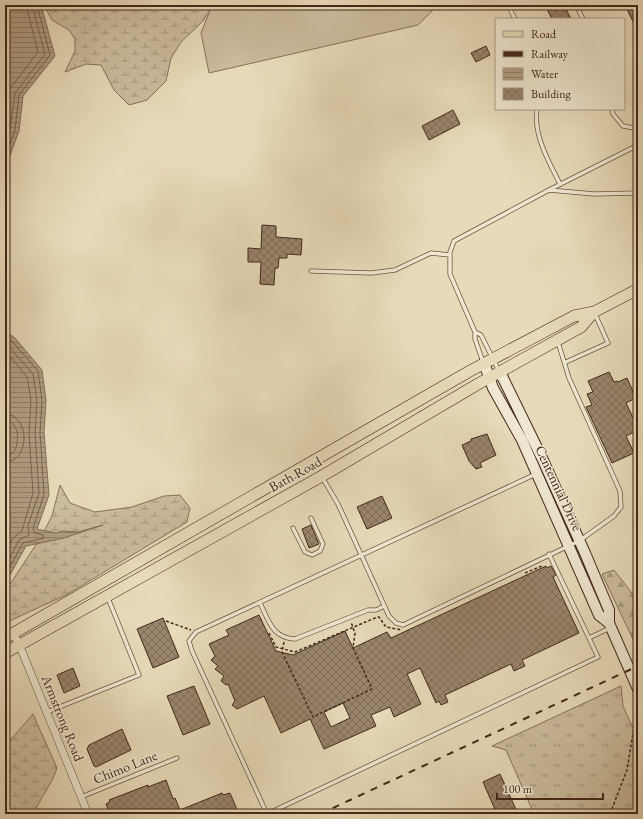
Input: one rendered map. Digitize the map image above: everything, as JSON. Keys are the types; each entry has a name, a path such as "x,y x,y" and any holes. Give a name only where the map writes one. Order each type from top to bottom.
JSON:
{"main road":[{"name":"Bath Road","path":"9,635 488,360 574,316 594,312 638,288"},
{"name":"Bath Road","path":"5,653 322,476 489,378 581,327 594,312"},
{"name":"Centennial Drive","path":"488,360 489,378 537,474 609,610 610,625 638,689"},
{"name":"Centennial Drive","path":"500,372 542,458 574,543"}],"street":[{"name":"Armstrong Road","path":"9,635 19,644 88,814"}],"lane":[{"path":"508,5 514,18"},
{"path":"576,5 582,18"},
{"path":"537,110 536,114 540,136 545,153 560,184"},
{"path":"612,110 613,114 623,126 634,128 638,126"},
{"path":"500,372 488,360 475,339 475,332 450,274 450,254 454,241 560,184 638,145"},
{"path":"549,190 594,194 638,193"},
{"path":"311,271 372,273 395,270 431,253 450,254"},
{"path":"566,362 608,344 594,312"},
{"path":"475,332 481,335 488,360"},
{"path":"322,476 338,504 384,606 392,620 403,625 574,543 614,516 621,507 620,491 570,378 566,362 557,339"},
{"path":"537,474 196,632 190,641 192,651 267,814 598,657 549,554"},
{"path":"293,528 306,552 312,555 320,551 323,544 311,518"},
{"path":"47,712 140,676 107,596"},
{"path":"260,603 275,633 284,638 295,639 349,617 368,610 376,610 384,606"},
{"path":"589,638 610,625"},
{"name":"Chimo Lane","path":"81,797 177,758"}],"path":[{"path":"284,638 282,652 313,717 372,690 353,648 355,633 349,617"},
{"path":"166,621 196,632"},
{"path":"610,814 627,770 635,721"}],"green space":[{"path":"44,5 213,5 203,21 181,42 171,58 166,81 147,100 129,105 114,90 101,65 86,64 65,72 75,51 75,39 69,30 52,20"},
{"path":"212,5 438,5 418,25 209,73 201,33"},
{"path":"60,485 70,503 95,512 132,507 164,496 180,495 190,508 187,522 66,595 5,623 5,592 41,537 52,516"},
{"path":"614,570 638,601 638,650 602,574"},
{"path":"621,686 623,706 638,739 638,809 628,814 534,814 506,750 492,746"},
{"path":"33,714 57,768 34,814 9,814 5,805 5,746"}],"water":[{"path":"5,5 41,5 55,56 23,96 19,131 5,169"},
{"path":"5,331 15,338 42,370 46,400 44,432 49,495 37,529 56,533 62,531 78,532 103,525 64,538 26,546 5,584 5,450 8,445 5,421"}],"building":[{"path":"545,5 564,5 570,18 552,18"},
{"path":"625,5 638,5 638,32"},
{"path":"486,46 490,55 476,62 471,53"},
{"path":"453,110 460,124 429,140 422,126"},
{"path":"262,225 276,226 276,237 302,239 301,255 287,254 287,258 279,258 278,268 275,268 274,285 260,284 261,262 248,262 248,248 261,249"},
{"path":"609,372 614,382 627,378 636,398 626,403 638,428 638,430 626,436 634,453 612,463 586,407 592,405 587,394 593,392 588,381"},
{"path":"487,434 496,455 480,463 482,467 476,469 469,461 462,445 471,441 471,439"},
{"path":"382,496 392,518 367,529 357,507"},
{"path":"311,525 319,544 309,548 302,529"},
{"path":"546,566 547,568 551,566 556,575 553,577 579,633 522,660 525,666 514,671 511,664 445,695 448,702 441,705 439,701 436,703 420,668 407,674 421,704 394,717 390,707 371,715 376,726 324,749 310,719 281,733 264,696 237,709 232,705 235,701 228,684 226,685 221,681 224,676 215,669 218,666 211,660 215,656 209,644 229,635 226,630 259,615 276,651 293,655 345,631 353,648 387,632 391,638","holes":["343,703 350,718 331,727 324,712"]},
{"path":"163,618 179,657 153,668 137,629"},
{"path":"73,668 80,686 64,693 57,675"},
{"path":"194,686 210,724 183,735 167,696"},
{"path":"122,729 131,750 96,767 94,766 87,749 89,745"},
{"path":"500,774 518,814 497,814 483,782"},
{"path":"166,780 173,799 175,798 180,810 222,793 223,795 230,793 238,812 233,814 110,814 106,804 110,802 109,800 148,785 148,787"}],"railway":[{"path":"320,814 638,666"}]}
